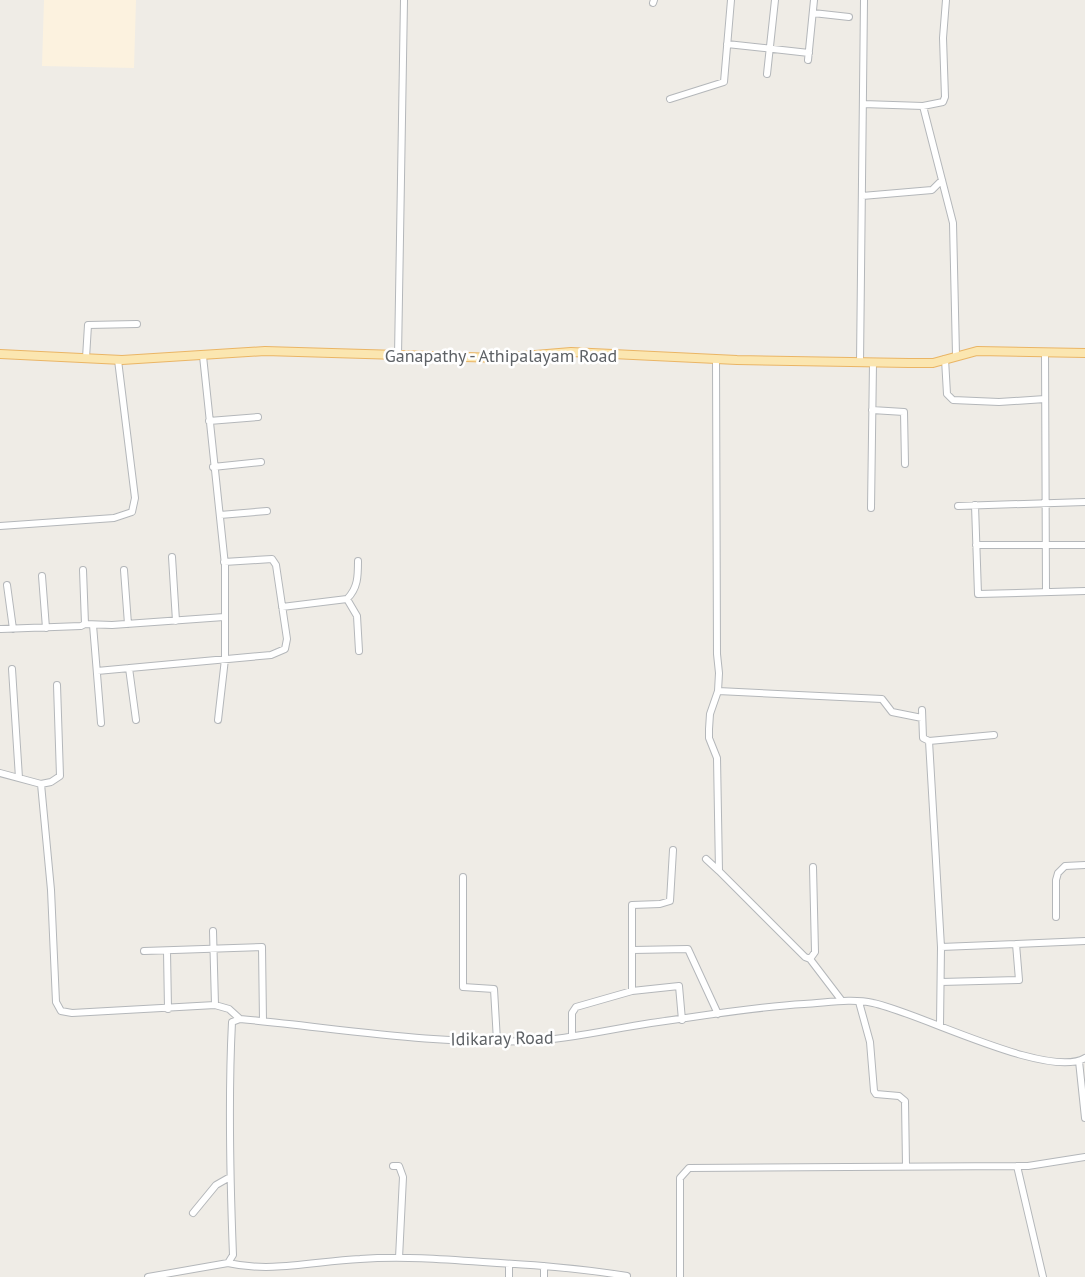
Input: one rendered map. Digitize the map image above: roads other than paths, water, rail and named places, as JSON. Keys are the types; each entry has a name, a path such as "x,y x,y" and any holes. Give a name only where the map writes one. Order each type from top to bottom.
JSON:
{"main road":[{"name":"Ganapathy - Athipalayam Road","path":"0,354 118,360 265,351 499,358 571,352 716,359 933,363 977,351 1085,353"}],"street":[{"path":"398,356 404,0"},
{"path":"670,99 724,82 731,0"},
{"path":"767,74 775,0"},
{"path":"727,44 770,48 808,56 814,0"},
{"path":"860,363 864,0"},
{"path":"863,104 923,106 943,102 946,0"},
{"path":"813,13 849,17"},
{"path":"923,106 953,223 956,355"},
{"path":"862,197 932,190 942,180"},
{"path":"86,358 88,324 138,324"},
{"path":"1045,352 1046,592"},
{"path":"203,355 225,562 225,659 218,720"},
{"path":"716,359 718,691 710,714 709,738 717,758 719,871"},
{"path":"945,359 947,394 953,400 999,402 1045,399"},
{"path":"0,526 114,518 132,512 135,498 118,360"},
{"path":"871,508 873,363"},
{"path":"872,410 904,412 905,464"},
{"path":"209,421 258,417"},
{"path":"214,467 261,462"},
{"path":"958,506 1085,502"},
{"path":"975,505 978,594 1085,591"},
{"path":"220,515 267,511"},
{"path":"976,545 1085,545"},
{"path":"172,557 176,621"},
{"path":"97,671 271,655 285,649 287,639 278,571 272,559 225,562"},
{"path":"282,607 347,599 354,593 357,583 358,561"},
{"path":"83,570 97,671 101,723"},
{"path":"124,570 128,624"},
{"path":"42,576 46,628"},
{"path":"7,584 13,629"},
{"path":"347,599 357,617 359,651"},
{"path":"1,629 224,617"},
{"path":"129,668 136,720"},
{"path":"12,669 19,778"},
{"path":"0,773 41,784 60,776 57,685"},
{"path":"718,691 882,699 892,712 922,714 923,738 929,741 994,735"},
{"path":"929,741 941,947 940,1025"},
{"path":"41,784 51,890 56,1002 61,1011 72,1013 215,1006 229,1009 240,1019 232,1022 230,1177 233,1255 228,1263"},
{"path":"632,991 632,905 670,901 673,850"},
{"path":"706,859 810,959 842,1002"},
{"path":"1056,917 1058,873 1065,866 1085,865"},
{"path":"810,959 815,952 813,867"},
{"path":"463,877 463,987 494,989 497,1041"},
{"path":"213,930 215,1006"},
{"path":"941,947 1085,941"},
{"path":"941,982 1019,980 1016,944"},
{"path":"144,951 262,947 263,1021"},
{"path":"633,950 688,949 718,1014"},
{"path":"167,951 168,1009"},
{"path":"572,1035 572,1013 576,1007 632,991 678,986 682,1020"},
{"path":"859,1002 870,1042 874,1091 876,1094 899,1096 905,1101 906,1166"},
{"name":"Idikaray Road","path":"240,1019 389,1035 533,1041 771,1006 859,1002 872,1003 940,1025 1013,1054 1044,1060 1082,1060"},
{"path":"1082,1060 1085,1118"},
{"path":"680,1277 680,1178 689,1168 1017,1166 1085,1157"},
{"path":"393,1166 399,1166 403,1177 399,1258"},
{"path":"1017,1166 1043,1277"},
{"path":"193,1213 216,1185 230,1177"},
{"path":"148,1277 228,1263 249,1268 265,1268 399,1258 575,1268 628,1277"},
{"path":"509,1264 509,1277"},
{"path":"544,1266 544,1277"},
{"path":"265,1268 266,1277"}]}
